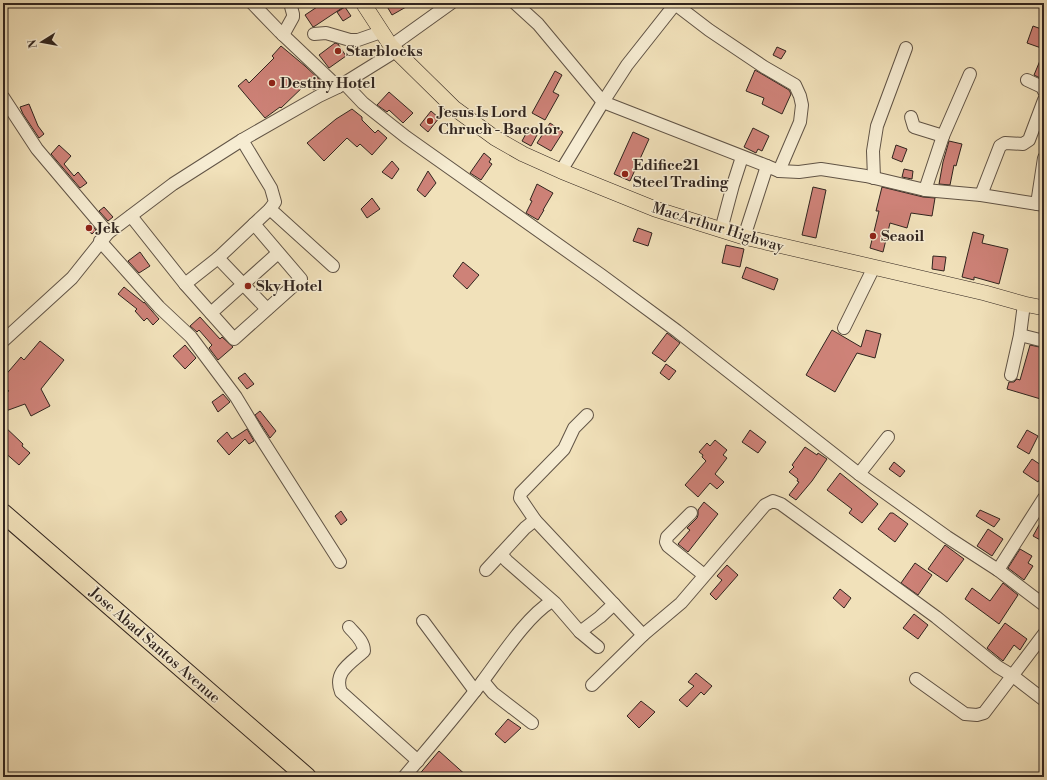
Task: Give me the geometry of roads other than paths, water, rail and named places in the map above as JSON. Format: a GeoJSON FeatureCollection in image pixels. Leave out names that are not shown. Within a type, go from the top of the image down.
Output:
{"type":"FeatureCollection","features":[{"type":"Feature","properties":{"kind":"highway","name":"Jose Abad Santos Avenue"},"geometry":{"type":"LineString","coordinates":[[3,513],[307,777]]}},
{"type":"Feature","properties":{"kind":"main road","name":"MacArthur Highway"},"geometry":{"type":"LineString","coordinates":[[363,3],[393,49],[454,108],[483,130],[523,154],[560,171],[655,209],[744,237],[1044,308]]}},
{"type":"Feature","properties":{"kind":"street"},"geometry":{"type":"LineString","coordinates":[[252,3],[283,35],[341,85],[406,137],[664,321],[859,474],[947,537],[998,570],[1044,605]]}},
{"type":"Feature","properties":{"kind":"street"},"geometry":{"type":"LineString","coordinates":[[283,35],[293,17],[290,3]]}},
{"type":"Feature","properties":{"kind":"street"},"geometry":{"type":"LineString","coordinates":[[3,341],[72,278],[104,237],[173,184],[242,140],[341,85],[393,49],[451,3]]}},
{"type":"Feature","properties":{"kind":"street"},"geometry":{"type":"LineString","coordinates":[[515,3],[538,24],[603,102],[780,171],[799,172],[821,169],[874,178],[925,190],[981,195],[1040,204],[1044,158]]}},
{"type":"Feature","properties":{"kind":"street"},"geometry":{"type":"LineString","coordinates":[[560,171],[627,65],[675,4],[709,30],[764,67],[795,85],[802,105],[800,122],[780,171]]}},
{"type":"Feature","properties":{"kind":"street"},"geometry":{"type":"LineString","coordinates":[[314,34],[326,33],[350,40],[358,40],[381,32]]}},
{"type":"Feature","properties":{"kind":"street"},"geometry":{"type":"LineString","coordinates":[[874,178],[873,151],[876,126],[906,48]]}},
{"type":"Feature","properties":{"kind":"street"},"geometry":{"type":"LineString","coordinates":[[925,190],[943,136],[970,74]]}},
{"type":"Feature","properties":{"kind":"street"},"geometry":{"type":"LineString","coordinates":[[1027,80],[1042,87],[1044,91]]}},
{"type":"Feature","properties":{"kind":"street"},"geometry":{"type":"LineString","coordinates":[[3,97],[38,149],[104,237],[159,307],[191,337],[236,397],[340,562]]}},
{"type":"Feature","properties":{"kind":"street"},"geometry":{"type":"LineString","coordinates":[[981,195],[1000,146],[1005,144],[1023,144],[1029,140],[1044,100]]}},
{"type":"Feature","properties":{"kind":"street"},"geometry":{"type":"LineString","coordinates":[[911,117],[914,127],[943,136]]}},
{"type":"Feature","properties":{"kind":"street"},"geometry":{"type":"LineString","coordinates":[[185,284],[218,258],[276,202],[271,188],[242,140]]}},
{"type":"Feature","properties":{"kind":"street"},"geometry":{"type":"LineString","coordinates":[[721,230],[732,186],[742,157]]}},
{"type":"Feature","properties":{"kind":"street"},"geometry":{"type":"LineString","coordinates":[[744,237],[767,166]]}},
{"type":"Feature","properties":{"kind":"street"},"geometry":{"type":"LineString","coordinates":[[270,209],[333,266]]}},
{"type":"Feature","properties":{"kind":"street"},"geometry":{"type":"LineString","coordinates":[[131,216],[185,284],[234,339],[301,279],[254,224]]}},
{"type":"Feature","properties":{"kind":"street"},"geometry":{"type":"LineString","coordinates":[[211,313],[278,253]]}},
{"type":"Feature","properties":{"kind":"street"},"geometry":{"type":"LineString","coordinates":[[218,258],[267,309]]}},
{"type":"Feature","properties":{"kind":"street"},"geometry":{"type":"LineString","coordinates":[[844,328],[874,267]]}},
{"type":"Feature","properties":{"kind":"street"},"geometry":{"type":"LineString","coordinates":[[1011,375],[1020,335],[1024,304]]}},
{"type":"Feature","properties":{"kind":"street"},"geometry":{"type":"LineString","coordinates":[[1020,335],[1044,341]]}},
{"type":"Feature","properties":{"kind":"street"},"geometry":{"type":"LineString","coordinates":[[587,415],[574,428],[564,449],[521,493],[520,498],[535,520],[643,635]]}},
{"type":"Feature","properties":{"kind":"street"},"geometry":{"type":"LineString","coordinates":[[859,474],[888,438]]}},
{"type":"Feature","properties":{"kind":"street"},"geometry":{"type":"LineString","coordinates":[[998,570],[1044,498]]}},
{"type":"Feature","properties":{"kind":"street"},"geometry":{"type":"LineString","coordinates":[[592,685],[643,635],[681,603],[765,506],[773,501],[781,504],[936,617],[998,667],[1013,676],[1044,700]]}},
{"type":"Feature","properties":{"kind":"street"},"geometry":{"type":"LineString","coordinates":[[691,513],[667,537],[666,542],[668,546],[704,575]]}},
{"type":"Feature","properties":{"kind":"street"},"geometry":{"type":"LineString","coordinates":[[486,570],[535,520]]}},
{"type":"Feature","properties":{"kind":"street"},"geometry":{"type":"LineString","coordinates":[[501,554],[552,601],[580,632],[598,647]]}},
{"type":"Feature","properties":{"kind":"street"},"geometry":{"type":"LineString","coordinates":[[404,777],[483,681],[516,636],[538,612],[552,601]]}},
{"type":"Feature","properties":{"kind":"street"},"geometry":{"type":"LineString","coordinates":[[580,632],[614,604]]}},
{"type":"Feature","properties":{"kind":"street"},"geometry":{"type":"LineString","coordinates":[[423,621],[475,691]]}},
{"type":"Feature","properties":{"kind":"street"},"geometry":{"type":"LineString","coordinates":[[348,628],[359,638],[364,647],[364,651],[341,672],[338,680],[341,692],[418,761]]}},
{"type":"Feature","properties":{"kind":"street"},"geometry":{"type":"LineString","coordinates":[[916,679],[965,714],[977,716],[984,713],[1044,634]]}},
{"type":"Feature","properties":{"kind":"street"},"geometry":{"type":"LineString","coordinates":[[483,681],[493,693],[532,724]]}},
{"type":"Feature","properties":{"kind":"place","name":"Starblocks"},"geometry":{"type":"Point","coordinates":[338,51]}},
{"type":"Feature","properties":{"kind":"place","name":"Destiny Hotel"},"geometry":{"type":"Point","coordinates":[272,83]}},
{"type":"Feature","properties":{"kind":"place","name":"Jesus Is Lord Chruch - Bacolor"},"geometry":{"type":"Point","coordinates":[430,121]}},
{"type":"Feature","properties":{"kind":"place","name":"Edifice21 Steel Trading"},"geometry":{"type":"Point","coordinates":[625,174]}},
{"type":"Feature","properties":{"kind":"place","name":"Jek"},"geometry":{"type":"Point","coordinates":[89,228]}},
{"type":"Feature","properties":{"kind":"place","name":"Seaoil"},"geometry":{"type":"Point","coordinates":[873,236]}},
{"type":"Feature","properties":{"kind":"place","name":"Sky Hotel"},"geometry":{"type":"Point","coordinates":[248,286]}}]}
